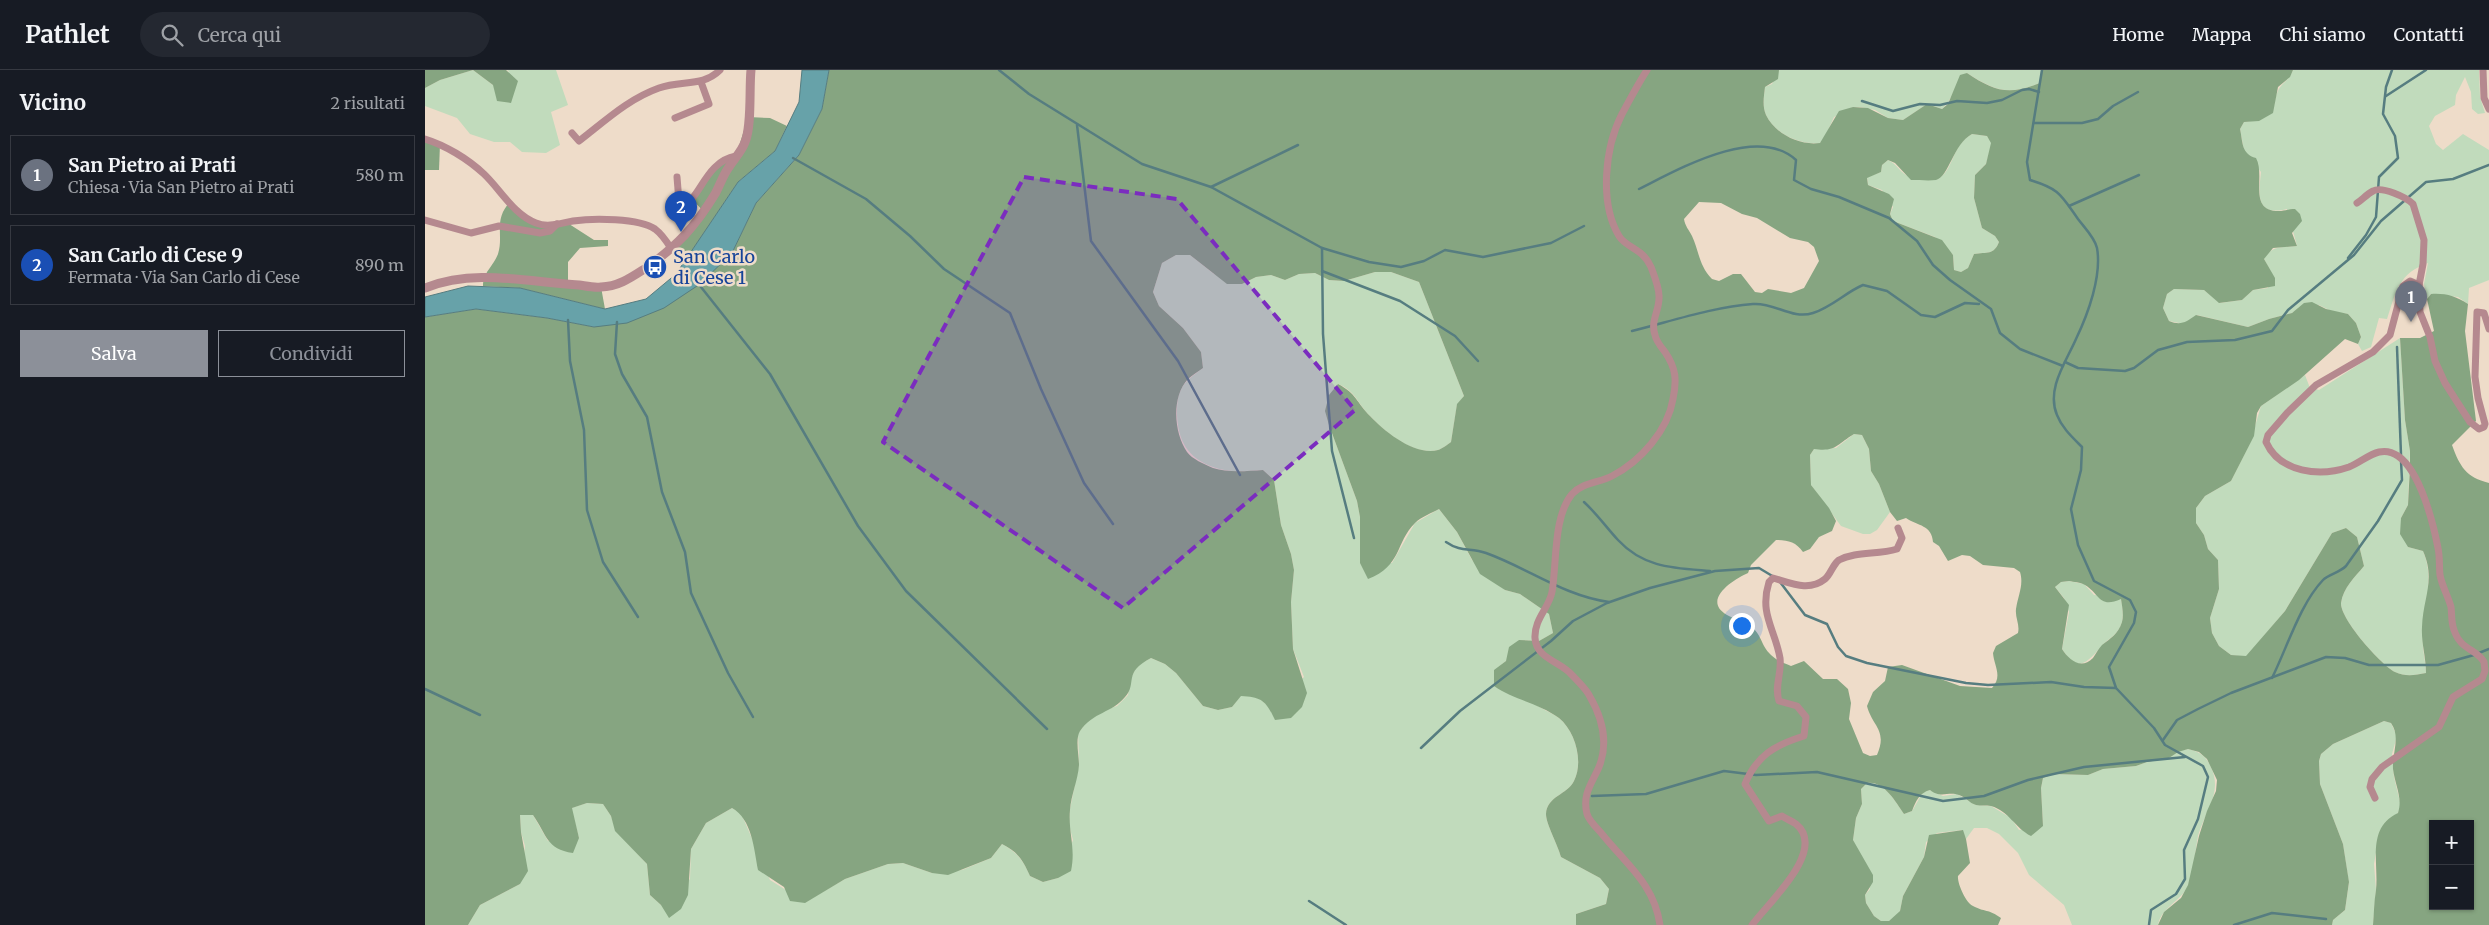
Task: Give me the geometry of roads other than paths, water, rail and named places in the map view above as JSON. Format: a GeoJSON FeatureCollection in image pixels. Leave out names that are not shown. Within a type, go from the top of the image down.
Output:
{"type":"FeatureCollection","features":[{"type":"Feature","properties":{"kind":"street"},"geometry":{"type":"LineString","coordinates":[[572,133],[579,141],[625,105],[644,95],[678,82],[701,82],[712,79],[721,70]]}},
{"type":"Feature","properties":{"kind":"street"},"geometry":{"type":"LineString","coordinates":[[425,288],[455,279],[483,277],[511,278],[551,284],[601,288],[619,284],[672,250],[685,236],[715,193],[745,142],[749,130],[751,70]]}},
{"type":"Feature","properties":{"kind":"street"},"geometry":{"type":"LineString","coordinates":[[1647,70],[1622,114],[1614,137],[1610,154],[1607,190],[1609,208],[1620,238],[1636,248],[1651,266],[1659,296],[1653,322],[1655,336],[1672,362],[1677,376],[1674,396],[1670,414],[1663,429],[1641,452],[1612,476],[1588,483],[1571,496],[1559,525],[1551,596],[1537,622],[1535,638],[1539,650],[1569,672],[1587,691],[1598,712],[1605,740],[1604,751],[1599,768],[1587,790],[1587,815],[1621,858],[1635,871],[1653,896],[1660,925]]}},
{"type":"Feature","properties":{"kind":"street"},"geometry":{"type":"LineString","coordinates":[[2483,70],[2484,98],[2489,109]]}},
{"type":"Feature","properties":{"kind":"street"},"geometry":{"type":"LineString","coordinates":[[675,118],[709,104],[701,82]]}},
{"type":"Feature","properties":{"kind":"street"},"geometry":{"type":"LineString","coordinates":[[425,139],[440,144],[483,173],[522,214],[535,223],[557,224],[588,219],[635,223],[654,228],[665,237],[672,250]]}},
{"type":"Feature","properties":{"kind":"street"},"geometry":{"type":"LineString","coordinates":[[677,177],[679,202],[685,204],[692,199],[716,164],[725,158],[736,156]]}},
{"type":"Feature","properties":{"kind":"street"},"geometry":{"type":"LineString","coordinates":[[2357,203],[2373,191],[2380,190],[2409,200],[2413,204],[2425,240],[2419,285],[2420,312],[2430,337],[2437,366],[2470,422],[2479,429],[2484,427],[2485,424],[2477,398],[2475,377],[2477,312],[2484,313],[2489,330]]}},
{"type":"Feature","properties":{"kind":"street"},"geometry":{"type":"LineString","coordinates":[[425,220],[471,233],[499,226],[540,233],[551,231],[557,224]]}},
{"type":"Feature","properties":{"kind":"street"},"geometry":{"type":"LineString","coordinates":[[2375,798],[2370,787],[2374,776],[2386,764],[2439,727],[2453,697],[2483,679],[2485,671],[2484,662],[2463,646],[2455,633],[2451,608],[2440,575],[2438,548],[2425,498],[2414,474],[2401,459],[2393,454],[2379,453],[2369,455],[2343,468],[2301,471],[2289,466],[2269,449],[2266,442],[2268,435],[2287,413],[2316,385],[2343,371],[2382,344],[2393,329],[2403,286],[2410,281],[2419,285]]}},
{"type":"Feature","properties":{"kind":"street"},"geometry":{"type":"LineString","coordinates":[[1752,925],[1785,885],[1804,857],[1804,836],[1797,825],[1782,816],[1769,820],[1745,784],[1752,767],[1778,744],[1804,736],[1805,717],[1797,706],[1779,701],[1776,691],[1780,658],[1767,622],[1765,608],[1769,582],[1773,578],[1806,587],[1825,579],[1838,560],[1858,554],[1883,554],[1897,549],[1902,538],[1898,528]]}},
{"type":"Feature","properties":{"kind":"water"},"geometry":{"type":"Polygon","coordinates":[[[802,70],[829,70],[822,109],[799,155],[756,203],[732,253],[700,284],[664,308],[627,323],[594,327],[547,318],[476,309],[425,317],[425,297],[468,286],[520,288],[605,309],[646,299],[676,274],[738,182],[775,151],[799,102],[802,70]]]}},
{"type":"Feature","properties":{"kind":"waterway"},"geometry":{"type":"LineString","coordinates":[[999,70],[1029,94],[1142,164],[1211,187],[1322,248],[1369,262],[1401,267],[1424,261],[1445,250],[1483,257],[1551,243],[1584,226]]}},
{"type":"Feature","properties":{"kind":"waterway"},"geometry":{"type":"LineString","coordinates":[[2042,70],[2027,162],[2030,180],[2054,190],[2063,198],[2094,240],[2098,259],[2098,271],[2093,295],[2081,329],[2059,376],[2054,395],[2054,405],[2059,420],[2082,447],[2081,470],[2071,509],[2078,545],[2094,581],[2130,600],[2136,612],[2134,623],[2109,667],[2116,688],[2154,728],[2165,745],[2203,766],[2208,777],[2198,819],[2184,850],[2185,879],[2176,894],[2151,910],[2149,925]]}},
{"type":"Feature","properties":{"kind":"waterway"},"geometry":{"type":"LineString","coordinates":[[2348,258],[2366,235],[2376,217],[2379,177],[2398,158],[2395,136],[2383,114],[2386,87],[2392,70]]}},
{"type":"Feature","properties":{"kind":"waterway"},"geometry":{"type":"LineString","coordinates":[[2386,96],[2426,70]]}},
{"type":"Feature","properties":{"kind":"waterway"},"geometry":{"type":"LineString","coordinates":[[1862,101],[1893,111],[1920,104],[1940,105],[1957,101],[1987,103],[2002,100],[2022,90],[2029,89],[2039,92]]}},
{"type":"Feature","properties":{"kind":"waterway"},"geometry":{"type":"LineString","coordinates":[[2034,123],[2082,123],[2098,119],[2113,106],[2138,92]]}},
{"type":"Feature","properties":{"kind":"waterway"},"geometry":{"type":"LineString","coordinates":[[1077,125],[1091,241],[1178,361],[1240,475]]}},
{"type":"Feature","properties":{"kind":"waterway"},"geometry":{"type":"LineString","coordinates":[[1211,187],[1298,145]]}},
{"type":"Feature","properties":{"kind":"waterway"},"geometry":{"type":"LineString","coordinates":[[1639,189],[1675,171],[1718,154],[1740,148],[1761,147],[1780,150],[1796,160],[1794,180],[1811,189],[1839,197],[1889,218],[1917,241],[1933,265],[1950,280],[1991,309],[2000,333],[2020,349],[2063,366]]}},
{"type":"Feature","properties":{"kind":"waterway"},"geometry":{"type":"LineString","coordinates":[[793,158],[866,199],[910,236],[944,269],[1010,313],[1041,389],[1084,483],[1113,524]]}},
{"type":"Feature","properties":{"kind":"waterway"},"geometry":{"type":"LineString","coordinates":[[2065,362],[2078,368],[2125,371],[2134,368],[2158,350],[2187,342],[2235,340],[2272,331],[2288,310],[2354,255],[2381,221],[2426,182],[2453,179],[2489,165]]}},
{"type":"Feature","properties":{"kind":"waterway"},"geometry":{"type":"LineString","coordinates":[[2069,206],[2139,175]]}},
{"type":"Feature","properties":{"kind":"waterway"},"geometry":{"type":"LineString","coordinates":[[1322,248],[1323,334],[1332,451],[1354,538]]}},
{"type":"Feature","properties":{"kind":"waterway"},"geometry":{"type":"LineString","coordinates":[[1322,271],[1400,301],[1455,336],[1478,361]]}},
{"type":"Feature","properties":{"kind":"waterway"},"geometry":{"type":"LineString","coordinates":[[697,282],[770,374],[858,526],[906,591],[1047,729]]}},
{"type":"Feature","properties":{"kind":"waterway"},"geometry":{"type":"LineString","coordinates":[[1632,331],[1708,311],[1753,304],[1761,304],[1790,313],[1805,315],[1826,307],[1863,285],[1887,291],[1921,315],[1935,317],[1965,303],[1979,304]]}},
{"type":"Feature","properties":{"kind":"waterway"},"geometry":{"type":"LineString","coordinates":[[568,320],[570,361],[584,430],[587,510],[603,562],[638,617]]}},
{"type":"Feature","properties":{"kind":"waterway"},"geometry":{"type":"LineString","coordinates":[[617,322],[615,354],[622,374],[647,417],[662,492],[685,552],[691,593],[728,673],[753,717]]}},
{"type":"Feature","properties":{"kind":"waterway"},"geometry":{"type":"LineString","coordinates":[[2397,347],[2401,455]]}},
{"type":"Feature","properties":{"kind":"waterway"},"geometry":{"type":"LineString","coordinates":[[2272,678],[2307,601],[2325,578],[2346,566],[2378,521],[2402,480],[2401,461]]}},
{"type":"Feature","properties":{"kind":"waterway"},"geometry":{"type":"LineString","coordinates":[[1584,502],[1618,540],[1638,556],[1660,565],[1710,571]]}},
{"type":"Feature","properties":{"kind":"waterway"},"geometry":{"type":"LineString","coordinates":[[1446,542],[1457,548],[1486,553],[1577,594],[1609,602]]}},
{"type":"Feature","properties":{"kind":"waterway"},"geometry":{"type":"LineString","coordinates":[[1421,748],[1460,711],[1551,641],[1573,621],[1607,603],[1650,588],[1715,571],[1759,568],[1774,577]]}},
{"type":"Feature","properties":{"kind":"waterway"},"geometry":{"type":"LineString","coordinates":[[1780,582],[1805,615],[1827,624],[1838,647],[1846,656],[1867,663],[1966,683],[1988,685],[2051,682],[2084,687],[2116,688]]}},
{"type":"Feature","properties":{"kind":"waterway"},"geometry":{"type":"LineString","coordinates":[[2479,653],[2489,649]]}},
{"type":"Feature","properties":{"kind":"waterway"},"geometry":{"type":"LineString","coordinates":[[2163,740],[2177,720],[2198,709],[2231,693],[2326,657],[2345,658],[2369,665],[2438,665],[2474,655]]}},
{"type":"Feature","properties":{"kind":"waterway"},"geometry":{"type":"LineString","coordinates":[[425,689],[480,715]]}},
{"type":"Feature","properties":{"kind":"waterway"},"geometry":{"type":"LineString","coordinates":[[1592,796],[1646,794],[1724,771],[1756,775],[1817,772],[1943,801],[1984,796],[2028,780],[2084,767],[2185,757]]}},
{"type":"Feature","properties":{"kind":"waterway"},"geometry":{"type":"LineString","coordinates":[[1309,901],[1346,925]]}},
{"type":"Feature","properties":{"kind":"waterway"},"geometry":{"type":"LineString","coordinates":[[2234,925],[2272,913],[2326,919]]}},
{"type":"Feature","properties":{"kind":"place","name":"San Carlo di Cese 9"},"geometry":{"type":"Point","coordinates":[681,232]}},
{"type":"Feature","properties":{"kind":"place","name":"San Carlo di Cese 1"},"geometry":{"type":"Point","coordinates":[655,267]}},
{"type":"Feature","properties":{"kind":"place","name":"San Pietro ai Prati"},"geometry":{"type":"Point","coordinates":[2411,322]}}]}
